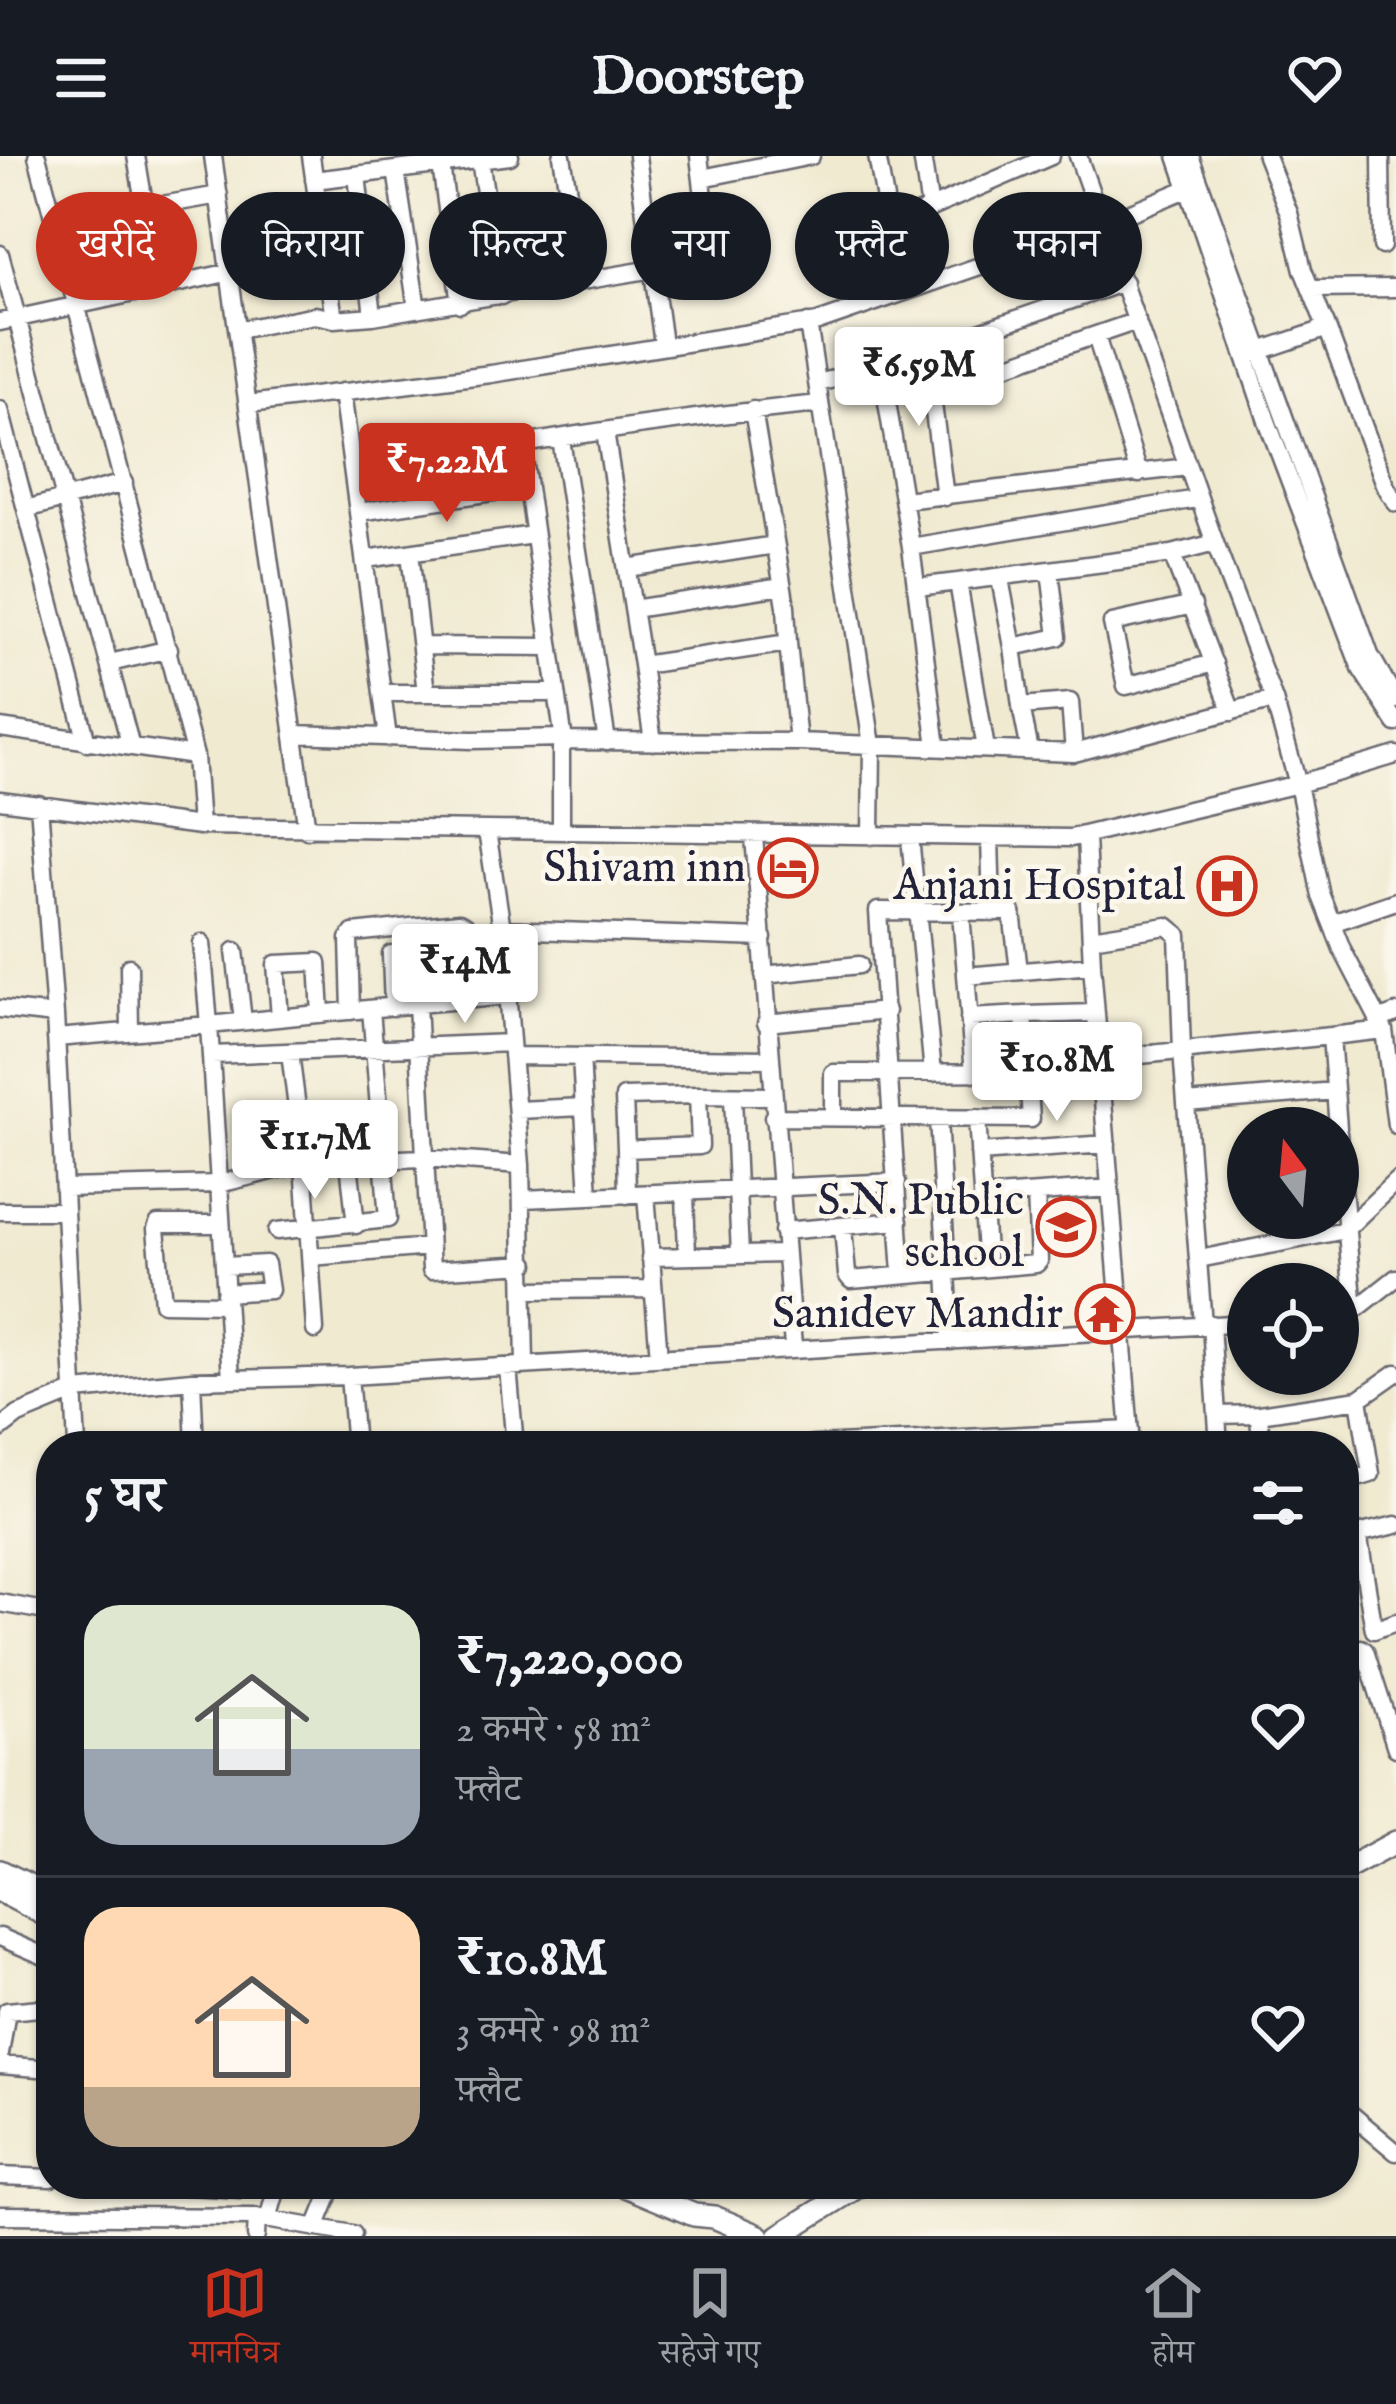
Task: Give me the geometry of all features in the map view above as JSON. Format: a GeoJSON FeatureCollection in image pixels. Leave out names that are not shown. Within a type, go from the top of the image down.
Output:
{"type":"FeatureCollection","features":[{"type":"Feature","properties":{"kind":"main road"},"geometry":{"type":"LineString","coordinates":[[1359,1862],[1396,1842]]}},
{"type":"Feature","properties":{"kind":"main road"},"geometry":{"type":"LineString","coordinates":[[0,1871],[36,1888]]}},
{"type":"Feature","properties":{"kind":"main road"},"geometry":{"type":"LineString","coordinates":[[0,1891],[36,1910]]}},
{"type":"Feature","properties":{"kind":"main road"},"geometry":{"type":"LineString","coordinates":[[655,2199],[754,2235]]}},
{"type":"Feature","properties":{"kind":"main road"},"geometry":{"type":"LineString","coordinates":[[684,2199],[714,2218]]}},
{"type":"Feature","properties":{"kind":"main road"},"geometry":{"type":"LineString","coordinates":[[779,2236],[838,2199]]}},
{"type":"Feature","properties":{"kind":"street"},"geometry":{"type":"LineString","coordinates":[[38,156],[46,192]]}},
{"type":"Feature","properties":{"kind":"street"},"geometry":{"type":"LineString","coordinates":[[136,156],[142,192]]}},
{"type":"Feature","properties":{"kind":"street"},"geometry":{"type":"LineString","coordinates":[[212,156],[221,214]]}},
{"type":"Feature","properties":{"kind":"street"},"geometry":{"type":"LineString","coordinates":[[311,156],[334,319]]}},
{"type":"Feature","properties":{"kind":"street"},"geometry":{"type":"LineString","coordinates":[[314,180],[510,156]]}},
{"type":"Feature","properties":{"kind":"street"},"geometry":{"type":"LineString","coordinates":[[562,156],[568,192]]}},
{"type":"Feature","properties":{"kind":"street"},"geometry":{"type":"LineString","coordinates":[[637,156],[642,192]]}},
{"type":"Feature","properties":{"kind":"street"},"geometry":{"type":"LineString","coordinates":[[699,156],[704,192]]}},
{"type":"Feature","properties":{"kind":"street"},"geometry":{"type":"LineString","coordinates":[[702,178],[811,156]]}},
{"type":"Feature","properties":{"kind":"street"},"geometry":{"type":"LineString","coordinates":[[877,156],[884,192]]}},
{"type":"Feature","properties":{"kind":"street"},"geometry":{"type":"LineString","coordinates":[[922,156],[927,192]]}},
{"type":"Feature","properties":{"kind":"street"},"geometry":{"type":"LineString","coordinates":[[949,201],[1051,156]]}},
{"type":"Feature","properties":{"kind":"street"},"geometry":{"type":"LineString","coordinates":[[1078,156],[1092,192]]}},
{"type":"Feature","properties":{"kind":"street"},"geometry":{"type":"LineString","coordinates":[[1177,156],[1194,186],[1361,668],[1396,723]]}},
{"type":"Feature","properties":{"kind":"street"},"geometry":{"type":"LineString","coordinates":[[1190,156],[1194,186]]}},
{"type":"Feature","properties":{"kind":"street"},"geometry":{"type":"LineString","coordinates":[[1266,156],[1311,289],[1386,488],[1396,503]]}},
{"type":"Feature","properties":{"kind":"street"},"geometry":{"type":"LineString","coordinates":[[1381,156],[1382,246]]}},
{"type":"Feature","properties":{"kind":"street"},"geometry":{"type":"LineString","coordinates":[[480,160],[485,192]]}},
{"type":"Feature","properties":{"kind":"street"},"geometry":{"type":"LineString","coordinates":[[441,164],[460,304]]}},
{"type":"Feature","properties":{"kind":"street"},"geometry":{"type":"LineString","coordinates":[[396,170],[417,309]]}},
{"type":"Feature","properties":{"kind":"street"},"geometry":{"type":"LineString","coordinates":[[357,175],[373,316]]}},
{"type":"Feature","properties":{"kind":"street"},"geometry":{"type":"LineString","coordinates":[[1142,207],[1194,186]]}},
{"type":"Feature","properties":{"kind":"street"},"geometry":{"type":"LineString","coordinates":[[197,199],[218,195]]}},
{"type":"Feature","properties":{"kind":"street"},"geometry":{"type":"LineString","coordinates":[[0,254],[9,320],[67,499],[131,746]]}},
{"type":"Feature","properties":{"kind":"street"},"geometry":{"type":"LineString","coordinates":[[9,320],[221,274]]}},
{"type":"Feature","properties":{"kind":"street"},"geometry":{"type":"LineString","coordinates":[[1311,289],[1396,288]]}},
{"type":"Feature","properties":{"kind":"street"},"geometry":{"type":"LineString","coordinates":[[73,300],[195,756],[200,826]]}},
{"type":"Feature","properties":{"kind":"street"},"geometry":{"type":"LineString","coordinates":[[234,300],[307,830]]}},
{"type":"Feature","properties":{"kind":"street"},"geometry":{"type":"LineString","coordinates":[[238,330],[315,315],[334,319],[373,316],[480,300]]}},
{"type":"Feature","properties":{"kind":"street"},"geometry":{"type":"LineString","coordinates":[[657,300],[663,344]]}},
{"type":"Feature","properties":{"kind":"street"},"geometry":{"type":"LineString","coordinates":[[249,404],[491,374],[808,323],[880,300]]}},
{"type":"Feature","properties":{"kind":"street"},"geometry":{"type":"LineString","coordinates":[[819,382],[881,366],[1073,300]]}},
{"type":"Feature","properties":{"kind":"street"},"geometry":{"type":"LineString","coordinates":[[1130,300],[1197,499],[1274,700],[1298,784],[1321,896],[1386,1021],[1396,1124]]}},
{"type":"Feature","properties":{"kind":"street"},"geometry":{"type":"LineString","coordinates":[[964,338],[976,371],[982,374],[1137,321]]}},
{"type":"Feature","properties":{"kind":"street"},"geometry":{"type":"LineString","coordinates":[[1252,354],[1319,331],[1325,322]]}},
{"type":"Feature","properties":{"kind":"street"},"geometry":{"type":"LineString","coordinates":[[808,323],[872,745],[871,836]]}},
{"type":"Feature","properties":{"kind":"street"},"geometry":{"type":"LineString","coordinates":[[1096,336],[1139,474]]}},
{"type":"Feature","properties":{"kind":"street"},"geometry":{"type":"LineString","coordinates":[[926,350],[945,497]]}},
{"type":"Feature","properties":{"kind":"street"},"geometry":{"type":"LineString","coordinates":[[1252,354],[1370,655],[1396,700]]}},
{"type":"Feature","properties":{"kind":"street"},"geometry":{"type":"LineString","coordinates":[[881,366],[937,747]]}},
{"type":"Feature","properties":{"kind":"street"},"geometry":{"type":"LineString","coordinates":[[342,392],[388,738]]}},
{"type":"Feature","properties":{"kind":"street"},"geometry":{"type":"LineString","coordinates":[[354,476],[605,432],[820,404]]}},
{"type":"Feature","properties":{"kind":"street"},"geometry":{"type":"LineString","coordinates":[[0,410],[87,742]]}},
{"type":"Feature","properties":{"kind":"street"},"geometry":{"type":"LineString","coordinates":[[754,410],[782,586],[799,742]]}},
{"type":"Feature","properties":{"kind":"street"},"geometry":{"type":"LineString","coordinates":[[605,432],[653,742]]}},
{"type":"Feature","properties":{"kind":"street"},"geometry":{"type":"LineString","coordinates":[[561,439],[607,742]]}},
{"type":"Feature","properties":{"kind":"street"},"geometry":{"type":"LineString","coordinates":[[521,445],[564,740],[561,831]]}},
{"type":"Feature","properties":{"kind":"street"},"geometry":{"type":"LineString","coordinates":[[904,500],[1188,467]]}},
{"type":"Feature","properties":{"kind":"street"},"geometry":{"type":"LineString","coordinates":[[26,509],[124,483]]}},
{"type":"Feature","properties":{"kind":"street"},"geometry":{"type":"LineString","coordinates":[[359,512],[526,487]]}},
{"type":"Feature","properties":{"kind":"street"},"geometry":{"type":"LineString","coordinates":[[911,547],[1197,499]]}},
{"type":"Feature","properties":{"kind":"street"},"geometry":{"type":"LineString","coordinates":[[366,559],[532,535]]}},
{"type":"Feature","properties":{"kind":"street"},"geometry":{"type":"LineString","coordinates":[[917,587],[1172,554],[1215,543]]}},
{"type":"Feature","properties":{"kind":"street"},"geometry":{"type":"LineString","coordinates":[[627,568],[776,545]]}},
{"type":"Feature","properties":{"kind":"street"},"geometry":{"type":"LineString","coordinates":[[410,553],[426,693]]}},
{"type":"Feature","properties":{"kind":"street"},"geometry":{"type":"LineString","coordinates":[[1172,554],[1232,712]]}},
{"type":"Feature","properties":{"kind":"street"},"geometry":{"type":"LineString","coordinates":[[1013,646],[1058,637],[1050,571]]}},
{"type":"Feature","properties":{"kind":"street"},"geometry":{"type":"LineString","coordinates":[[1000,579],[1030,751]]}},
{"type":"Feature","properties":{"kind":"street"},"geometry":{"type":"LineString","coordinates":[[958,582],[986,749]]}},
{"type":"Feature","properties":{"kind":"street"},"geometry":{"type":"LineString","coordinates":[[633,609],[782,586]]}},
{"type":"Feature","properties":{"kind":"street"},"geometry":{"type":"LineString","coordinates":[[1193,605],[1112,623],[1126,686],[1214,663]]}},
{"type":"Feature","properties":{"kind":"street"},"geometry":{"type":"LineString","coordinates":[[642,665],[788,643]]}},
{"type":"Feature","properties":{"kind":"street"},"geometry":{"type":"LineString","coordinates":[[421,646],[550,647]]}},
{"type":"Feature","properties":{"kind":"street"},"geometry":{"type":"LineString","coordinates":[[110,663],[169,649]]}},
{"type":"Feature","properties":{"kind":"street"},"geometry":{"type":"LineString","coordinates":[[383,693],[557,693]]}},
{"type":"Feature","properties":{"kind":"street"},"geometry":{"type":"LineString","coordinates":[[294,734],[799,742],[1074,753],[1274,700]]}},
{"type":"Feature","properties":{"kind":"street"},"geometry":{"type":"LineString","coordinates":[[1021,706],[1070,701],[1074,753]]}},
{"type":"Feature","properties":{"kind":"street"},"geometry":{"type":"LineString","coordinates":[[0,728],[195,756]]}},
{"type":"Feature","properties":{"kind":"street"},"geometry":{"type":"LineString","coordinates":[[0,800],[200,826],[307,830],[1086,837],[1396,755]]}},
{"type":"Feature","properties":{"kind":"street"},"geometry":{"type":"LineString","coordinates":[[39,804],[77,1431]]}},
{"type":"Feature","properties":{"kind":"street"},"geometry":{"type":"LineString","coordinates":[[487,831],[502,929],[523,1198],[526,1264],[515,1431]]}},
{"type":"Feature","properties":{"kind":"street"},"geometry":{"type":"LineString","coordinates":[[754,836],[793,1347]]}},
{"type":"Feature","properties":{"kind":"street"},"geometry":{"type":"LineString","coordinates":[[910,837],[932,1073]]}},
{"type":"Feature","properties":{"kind":"street"},"geometry":{"type":"LineString","coordinates":[[990,837],[992,913]]}},
{"type":"Feature","properties":{"kind":"street"},"geometry":{"type":"LineString","coordinates":[[1086,837],[1130,1431]]}},
{"type":"Feature","properties":{"kind":"street"},"geometry":{"type":"LineString","coordinates":[[1331,923],[1396,901]]}},
{"type":"Feature","properties":{"kind":"street"},"geometry":{"type":"LineString","coordinates":[[902,1274],[878,911],[1012,912],[1019,971]]}},
{"type":"Feature","properties":{"kind":"street"},"geometry":{"type":"LineString","coordinates":[[961,913],[974,1073]]}},
{"type":"Feature","properties":{"kind":"street"},"geometry":{"type":"LineString","coordinates":[[351,1011],[352,933],[459,922],[465,925],[468,999]]}},
{"type":"Feature","properties":{"kind":"street"},"geometry":{"type":"LineString","coordinates":[[1090,938],[1166,926],[1176,930],[1199,1259],[1219,1431]]}},
{"type":"Feature","properties":{"kind":"street"},"geometry":{"type":"LineString","coordinates":[[502,929],[763,938]]}},
{"type":"Feature","properties":{"kind":"street"},"geometry":{"type":"LineString","coordinates":[[202,943],[231,1379]]}},
{"type":"Feature","properties":{"kind":"street"},"geometry":{"type":"LineString","coordinates":[[236,951],[243,1022]]}},
{"type":"Feature","properties":{"kind":"street"},"geometry":{"type":"LineString","coordinates":[[391,954],[393,1006]]}},
{"type":"Feature","properties":{"kind":"street"},"geometry":{"type":"LineString","coordinates":[[280,1018],[276,964],[318,962],[321,1014]]}},
{"type":"Feature","properties":{"kind":"street"},"geometry":{"type":"LineString","coordinates":[[966,976],[1092,964]]}},
{"type":"Feature","properties":{"kind":"street"},"geometry":{"type":"LineString","coordinates":[[764,976],[859,965]]}},
{"type":"Feature","properties":{"kind":"street"},"geometry":{"type":"LineString","coordinates":[[128,967],[130,1031]]}},
{"type":"Feature","properties":{"kind":"street"},"geometry":{"type":"LineString","coordinates":[[56,1038],[507,996]]}},
{"type":"Feature","properties":{"kind":"street"},"geometry":{"type":"LineString","coordinates":[[417,1004],[431,1270],[526,1264]]}},
{"type":"Feature","properties":{"kind":"street"},"geometry":{"type":"LineString","coordinates":[[0,1009],[55,1015]]}},
{"type":"Feature","properties":{"kind":"street"},"geometry":{"type":"LineString","coordinates":[[277,1231],[388,1220],[371,1009]]}},
{"type":"Feature","properties":{"kind":"street"},"geometry":{"type":"LineString","coordinates":[[766,1023],[886,1011]]}},
{"type":"Feature","properties":{"kind":"street"},"geometry":{"type":"LineString","coordinates":[[969,1018],[1096,1013]]}},
{"type":"Feature","properties":{"kind":"street"},"geometry":{"type":"LineString","coordinates":[[773,1117],[1031,1118],[1024,1015]]}},
{"type":"Feature","properties":{"kind":"street"},"geometry":{"type":"LineString","coordinates":[[1100,1059],[1331,1036],[1386,1021]]}},
{"type":"Feature","properties":{"kind":"street"},"geometry":{"type":"LineString","coordinates":[[1331,1036],[1336,1107]]}},
{"type":"Feature","properties":{"kind":"street"},"geometry":{"type":"LineString","coordinates":[[211,1055],[419,1048],[581,1057],[769,1059]]}},
{"type":"Feature","properties":{"kind":"street"},"geometry":{"type":"LineString","coordinates":[[290,1053],[310,1229],[315,1330]]}},
{"type":"Feature","properties":{"kind":"street"},"geometry":{"type":"LineString","coordinates":[[581,1057],[589,1196]]}},
{"type":"Feature","properties":{"kind":"street"},"geometry":{"type":"LineString","coordinates":[[833,1117],[832,1072],[1028,1072]]}},
{"type":"Feature","properties":{"kind":"street"},"geometry":{"type":"LineString","coordinates":[[1186,1103],[1335,1091]]}},
{"type":"Feature","properties":{"kind":"street"},"geometry":{"type":"LineString","coordinates":[[626,1149],[700,1147],[698,1094]]}},
{"type":"Feature","properties":{"kind":"street"},"geometry":{"type":"LineString","coordinates":[[659,1358],[650,1257],[626,1149],[624,1096],[772,1096]]}},
{"type":"Feature","properties":{"kind":"street"},"geometry":{"type":"LineString","coordinates":[[733,1097],[740,1256]]}},
{"type":"Feature","properties":{"kind":"street"},"geometry":{"type":"LineString","coordinates":[[517,1110],[584,1107]]}},
{"type":"Feature","properties":{"kind":"street"},"geometry":{"type":"LineString","coordinates":[[938,1118],[951,1341]]}},
{"type":"Feature","properties":{"kind":"street"},"geometry":{"type":"LineString","coordinates":[[977,1118],[987,1268]]}},
{"type":"Feature","properties":{"kind":"street"},"geometry":{"type":"LineString","coordinates":[[979,1153],[1107,1144]]}},
{"type":"Feature","properties":{"kind":"street"},"geometry":{"type":"LineString","coordinates":[[65,1188],[219,1184],[304,1163],[423,1158],[521,1165]]}},
{"type":"Feature","properties":{"kind":"street"},"geometry":{"type":"LineString","coordinates":[[349,1163],[356,1225]]}},
{"type":"Feature","properties":{"kind":"street"},"geometry":{"type":"LineString","coordinates":[[1359,1217],[1396,1181]]}},
{"type":"Feature","properties":{"kind":"street"},"geometry":{"type":"LineString","coordinates":[[523,1198],[897,1182]]}},
{"type":"Feature","properties":{"kind":"street"},"geometry":{"type":"LineString","coordinates":[[982,1197],[1110,1188]]}},
{"type":"Feature","properties":{"kind":"street"},"geometry":{"type":"LineString","coordinates":[[685,1193],[687,1256]]}},
{"type":"Feature","properties":{"kind":"street"},"geometry":{"type":"LineString","coordinates":[[843,1227],[848,1279],[1038,1263],[1036,1194]]}},
{"type":"Feature","properties":{"kind":"street"},"geometry":{"type":"LineString","coordinates":[[0,1210],[65,1211]]}},
{"type":"Feature","properties":{"kind":"street"},"geometry":{"type":"LineString","coordinates":[[783,1232],[899,1221]]}},
{"type":"Feature","properties":{"kind":"street"},"geometry":{"type":"LineString","coordinates":[[221,1223],[158,1224],[164,1303],[270,1291],[266,1264],[224,1266]]}},
{"type":"Feature","properties":{"kind":"street"},"geometry":{"type":"LineString","coordinates":[[1199,1259],[1300,1239]]}},
{"type":"Feature","properties":{"kind":"street"},"geometry":{"type":"LineString","coordinates":[[310,1257],[429,1246]]}},
{"type":"Feature","properties":{"kind":"street"},"geometry":{"type":"LineString","coordinates":[[650,1257],[784,1254]]}},
{"type":"Feature","properties":{"kind":"street"},"geometry":{"type":"LineString","coordinates":[[1359,1303],[1396,1278]]}},
{"type":"Feature","properties":{"kind":"street"},"geometry":{"type":"LineString","coordinates":[[525,1290],[652,1289]]}},
{"type":"Feature","properties":{"kind":"street"},"geometry":{"type":"LineString","coordinates":[[0,1429],[18,1415],[76,1390],[192,1379],[349,1376],[1227,1324]]}},
{"type":"Feature","properties":{"kind":"street"},"geometry":{"type":"LineString","coordinates":[[349,1376],[354,1431]]}},
{"type":"Feature","properties":{"kind":"street"},"geometry":{"type":"LineString","coordinates":[[1218,1415],[1259,1414],[1359,1399],[1396,1376]]}},
{"type":"Feature","properties":{"kind":"street"},"geometry":{"type":"LineString","coordinates":[[192,1379],[194,1431]]}},
{"type":"Feature","properties":{"kind":"street"},"geometry":{"type":"LineString","coordinates":[[1359,1399],[1371,1474],[1359,1478]]}},
{"type":"Feature","properties":{"kind":"street"},"geometry":{"type":"LineString","coordinates":[[1259,1414],[1261,1431]]}},
{"type":"Feature","properties":{"kind":"street"},"geometry":{"type":"LineString","coordinates":[[1359,1533],[1396,1525]]}},
{"type":"Feature","properties":{"kind":"street"},"geometry":{"type":"LineString","coordinates":[[1359,1568],[1374,1630],[1396,1622]]}},
{"type":"Feature","properties":{"kind":"street"},"geometry":{"type":"LineString","coordinates":[[0,1603],[36,1609]]}},
{"type":"Feature","properties":{"kind":"street"},"geometry":{"type":"LineString","coordinates":[[1359,1648],[1364,1651],[1396,1748]]}},
{"type":"Feature","properties":{"kind":"street"},"geometry":{"type":"LineString","coordinates":[[0,1937],[36,1953]]}},
{"type":"Feature","properties":{"kind":"street"},"geometry":{"type":"LineString","coordinates":[[0,2054],[7,2011],[36,2008]]}},
{"type":"Feature","properties":{"kind":"street"},"geometry":{"type":"LineString","coordinates":[[0,2065],[36,2068]]}},
{"type":"Feature","properties":{"kind":"street"},"geometry":{"type":"LineString","coordinates":[[1359,2120],[1396,2152]]}},
{"type":"Feature","properties":{"kind":"street"},"geometry":{"type":"LineString","coordinates":[[0,2176],[36,2177]]}},
{"type":"Feature","properties":{"kind":"street"},"geometry":{"type":"LineString","coordinates":[[316,2228],[328,2199]]}},
{"type":"Feature","properties":{"kind":"street"},"geometry":{"type":"LineString","coordinates":[[0,2215],[316,2228],[344,2234]]}},
{"type":"Feature","properties":{"kind":"place","name":"Shivam inn"},"geometry":{"type":"Point","coordinates":[788,868]}},
{"type":"Feature","properties":{"kind":"place","name":"Anjani Hospital"},"geometry":{"type":"Point","coordinates":[1227,886]}},
{"type":"Feature","properties":{"kind":"place","name":"S.N. Public school"},"geometry":{"type":"Point","coordinates":[1066,1227]}},
{"type":"Feature","properties":{"kind":"place","name":"Sanidev Mandir"},"geometry":{"type":"Point","coordinates":[1105,1314]}}]}
